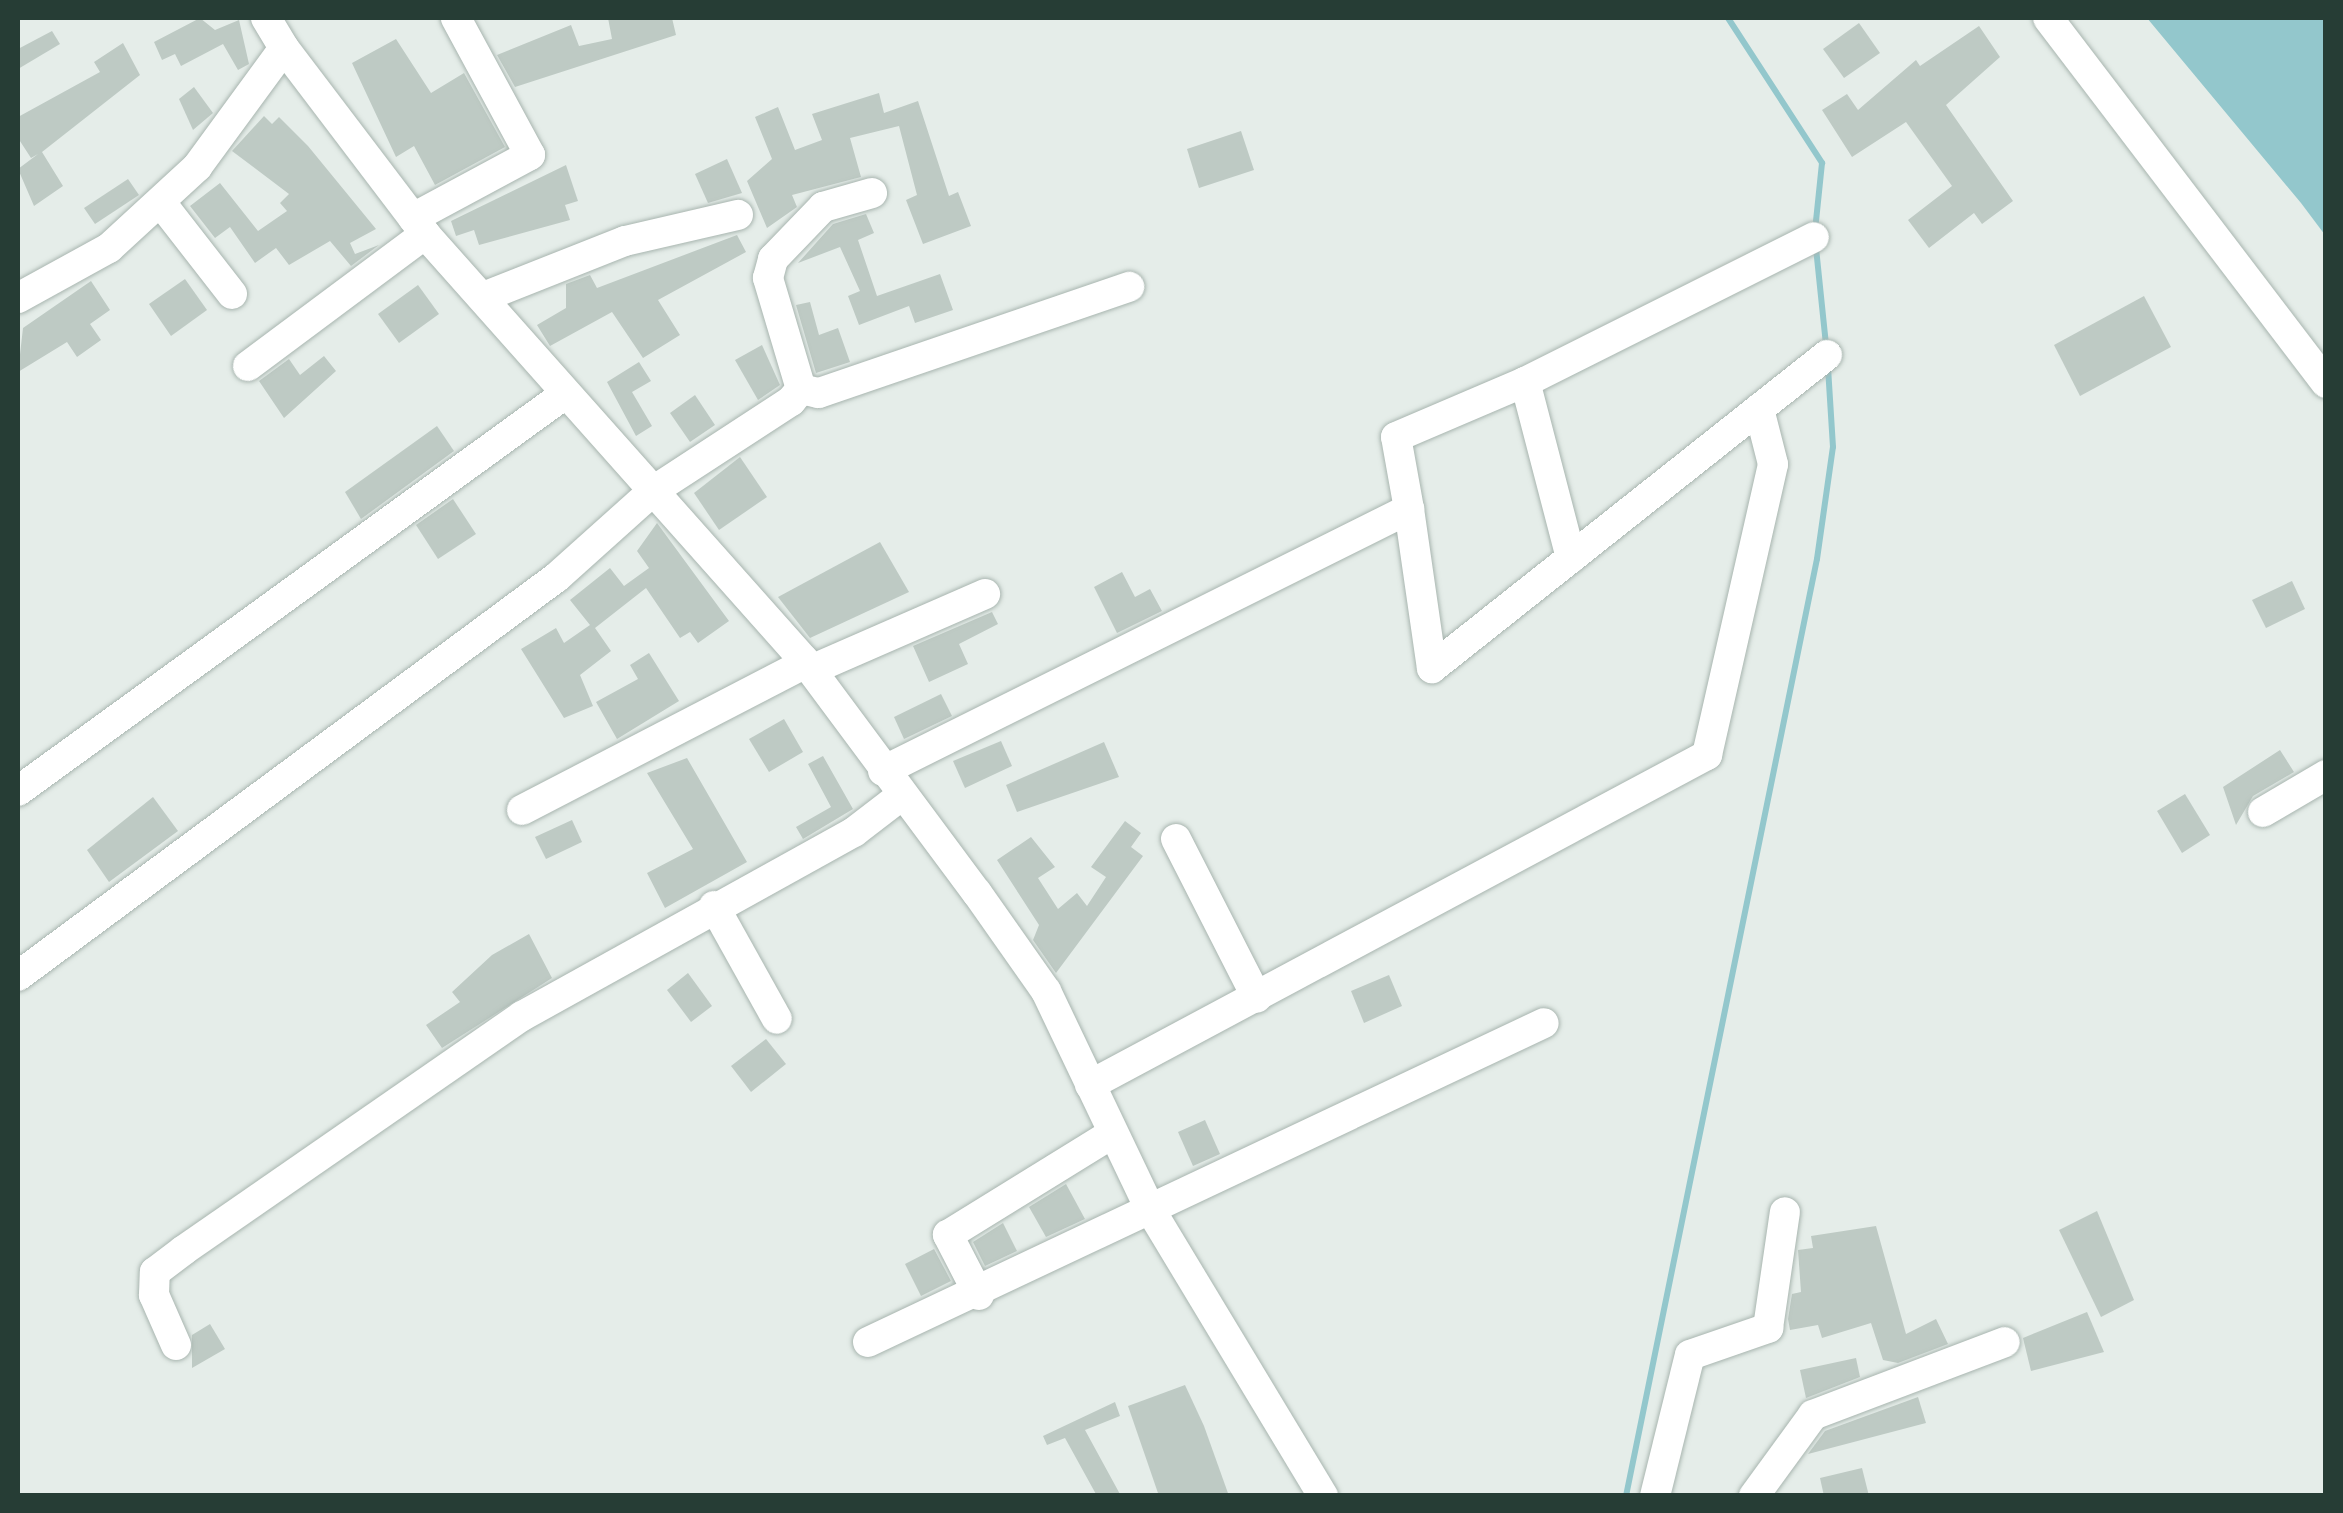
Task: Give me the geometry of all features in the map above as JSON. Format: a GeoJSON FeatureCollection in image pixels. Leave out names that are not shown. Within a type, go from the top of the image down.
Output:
{"type":"FeatureCollection","features":[{"type":"Feature","properties":{"kind":"street"},"geometry":{"type":"LineString","coordinates":[[266,18],[284,48],[419,226],[486,296],[566,394],[809,667],[1046,991],[1150,1209],[1322,1496]]}},
{"type":"Feature","properties":{"kind":"street"},"geometry":{"type":"LineString","coordinates":[[248,366],[419,226],[530,156],[456,18]]}},
{"type":"Feature","properties":{"kind":"street"},"geometry":{"type":"LineString","coordinates":[[2048,18],[2326,383]]}},
{"type":"Feature","properties":{"kind":"street"},"geometry":{"type":"LineString","coordinates":[[18,298],[109,248],[162,204],[242,116],[284,48]]}},
{"type":"Feature","properties":{"kind":"street"},"geometry":{"type":"LineString","coordinates":[[801,389],[768,278],[773,259],[823,207],[872,193]]}},
{"type":"Feature","properties":{"kind":"street"},"geometry":{"type":"LineString","coordinates":[[162,204],[232,294]]}},
{"type":"Feature","properties":{"kind":"street"},"geometry":{"type":"LineString","coordinates":[[486,296],[625,241],[738,215]]}},
{"type":"Feature","properties":{"kind":"street"},"geometry":{"type":"LineString","coordinates":[[1814,236],[1525,382],[1396,436],[1432,668],[1827,355]]}},
{"type":"Feature","properties":{"kind":"street"},"geometry":{"type":"LineString","coordinates":[[18,976],[556,578],[653,491],[801,389],[836,388],[1130,287]]}},
{"type":"Feature","properties":{"kind":"street"},"geometry":{"type":"LineString","coordinates":[[1525,382],[1571,558]]}},
{"type":"Feature","properties":{"kind":"street"},"geometry":{"type":"LineString","coordinates":[[18,791],[566,394]]}},
{"type":"Feature","properties":{"kind":"street"},"geometry":{"type":"LineString","coordinates":[[1090,1086],[1707,755],[1773,464],[1759,409]]}},
{"type":"Feature","properties":{"kind":"street"},"geometry":{"type":"LineString","coordinates":[[176,1345],[154,1295],[156,1272],[522,1016],[714,906],[892,784],[1409,509]]}},
{"type":"Feature","properties":{"kind":"street"},"geometry":{"type":"LineString","coordinates":[[522,810],[809,667],[985,594]]}},
{"type":"Feature","properties":{"kind":"street"},"geometry":{"type":"LineString","coordinates":[[2263,812],[2326,775]]}},
{"type":"Feature","properties":{"kind":"street"},"geometry":{"type":"LineString","coordinates":[[1176,839],[1257,998]]}},
{"type":"Feature","properties":{"kind":"street"},"geometry":{"type":"LineString","coordinates":[[714,906],[777,1019]]}},
{"type":"Feature","properties":{"kind":"street"},"geometry":{"type":"LineString","coordinates":[[868,1342],[979,1295],[1150,1209],[1544,1023]]}},
{"type":"Feature","properties":{"kind":"street"},"geometry":{"type":"LineString","coordinates":[[979,1295],[948,1235],[1113,1133]]}},
{"type":"Feature","properties":{"kind":"street"},"geometry":{"type":"LineString","coordinates":[[1655,1496],[1690,1355],[1768,1328],[1785,1212]]}},
{"type":"Feature","properties":{"kind":"street"},"geometry":{"type":"LineString","coordinates":[[1754,1496],[1813,1415],[2004,1342]]}},
{"type":"Feature","properties":{"kind":"water"},"geometry":{"type":"Polygon","coordinates":[[[2147,18],[2325,18],[2325,235],[2301,203],[2147,18]]]}},
{"type":"Feature","properties":{"kind":"building"},"geometry":{"type":"Polygon","coordinates":[[[200,18],[215,30],[239,20],[249,64],[238,70],[223,44],[181,66],[175,54],[162,60],[154,42],[200,18]]]}},
{"type":"Feature","properties":{"kind":"building"},"geometry":{"type":"Polygon","coordinates":[[[608,18],[672,18],[676,35],[515,87],[497,55],[571,25],[579,46],[612,39],[608,18]]]}},
{"type":"Feature","properties":{"kind":"building"},"geometry":{"type":"Polygon","coordinates":[[[1859,23],[1880,53],[1844,78],[1823,49],[1859,23]]]}},
{"type":"Feature","properties":{"kind":"building"},"geometry":{"type":"Polygon","coordinates":[[[1979,26],[2000,57],[1946,105],[2013,201],[1982,224],[1974,213],[1929,248],[1908,220],[1952,186],[1906,122],[1852,157],[1822,110],[1847,94],[1858,110],[1916,60],[1920,66],[1979,26]]]}},
{"type":"Feature","properties":{"kind":"building"},"geometry":{"type":"Polygon","coordinates":[[[52,31],[60,44],[18,69],[18,49],[52,31]]]}},
{"type":"Feature","properties":{"kind":"building"},"geometry":{"type":"Polygon","coordinates":[[[396,39],[431,93],[464,73],[505,147],[435,185],[414,146],[396,157],[352,63],[396,39]]]}},
{"type":"Feature","properties":{"kind":"building"},"geometry":{"type":"Polygon","coordinates":[[[123,43],[140,75],[42,152],[63,186],[34,206],[18,169],[38,154],[31,158],[18,138],[18,117],[100,72],[94,62],[123,43]]]}},
{"type":"Feature","properties":{"kind":"building"},"geometry":{"type":"Polygon","coordinates":[[[194,87],[213,113],[193,130],[179,99],[194,87]]]}},
{"type":"Feature","properties":{"kind":"building"},"geometry":{"type":"Polygon","coordinates":[[[879,93],[884,113],[918,101],[949,196],[958,192],[971,226],[923,244],[906,200],[917,195],[899,126],[850,138],[861,177],[792,195],[797,207],[767,228],[747,181],[772,159],[755,117],[778,107],[795,150],[822,140],[812,114],[879,93]]]}},
{"type":"Feature","properties":{"kind":"building"},"geometry":{"type":"Polygon","coordinates":[[[264,116],[272,124],[279,117],[308,146],[376,229],[350,243],[355,254],[379,245],[351,266],[330,241],[289,265],[276,248],[255,263],[230,227],[215,238],[190,206],[220,183],[258,231],[287,211],[280,203],[289,194],[232,151],[264,116]]]}},
{"type":"Feature","properties":{"kind":"building"},"geometry":{"type":"Polygon","coordinates":[[[1241,131],[1254,170],[1199,188],[1187,149],[1241,131]]]}},
{"type":"Feature","properties":{"kind":"building"},"geometry":{"type":"Polygon","coordinates":[[[727,159],[742,193],[708,203],[695,174],[727,159]]]}},
{"type":"Feature","properties":{"kind":"building"},"geometry":{"type":"Polygon","coordinates":[[[566,165],[578,201],[565,205],[570,220],[479,245],[474,230],[456,236],[451,221],[566,165]]]}},
{"type":"Feature","properties":{"kind":"building"},"geometry":{"type":"Polygon","coordinates":[[[128,179],[139,195],[95,224],[84,208],[128,179]]]}},
{"type":"Feature","properties":{"kind":"building"},"geometry":{"type":"Polygon","coordinates":[[[866,214],[874,233],[858,240],[877,296],[940,274],[953,310],[915,323],[909,306],[859,325],[848,296],[860,291],[840,247],[798,263],[833,224],[866,214]]]}},
{"type":"Feature","properties":{"kind":"building"},"geometry":{"type":"Polygon","coordinates":[[[737,235],[746,252],[658,300],[680,335],[643,358],[612,312],[550,346],[537,325],[566,308],[566,284],[590,275],[597,288],[737,235]]]}},
{"type":"Feature","properties":{"kind":"building"},"geometry":{"type":"Polygon","coordinates":[[[185,279],[207,310],[171,336],[149,304],[185,279]]]}},
{"type":"Feature","properties":{"kind":"building"},"geometry":{"type":"Polygon","coordinates":[[[91,281],[110,310],[90,324],[101,340],[77,357],[67,342],[18,372],[23,328],[91,281]]]}},
{"type":"Feature","properties":{"kind":"building"},"geometry":{"type":"Polygon","coordinates":[[[418,285],[439,314],[399,343],[378,314],[418,285]]]}},
{"type":"Feature","properties":{"kind":"building"},"geometry":{"type":"Polygon","coordinates":[[[2144,296],[2171,347],[2080,396],[2054,345],[2144,296]]]}},
{"type":"Feature","properties":{"kind":"building"},"geometry":{"type":"Polygon","coordinates":[[[810,302],[819,335],[838,328],[850,362],[816,373],[796,305],[810,302]]]}},
{"type":"Feature","properties":{"kind":"building"},"geometry":{"type":"Polygon","coordinates":[[[762,345],[780,385],[758,400],[735,360],[762,345]]]}},
{"type":"Feature","properties":{"kind":"building"},"geometry":{"type":"Polygon","coordinates":[[[324,356],[336,371],[284,418],[259,381],[289,359],[300,375],[324,356]]]}},
{"type":"Feature","properties":{"kind":"building"},"geometry":{"type":"Polygon","coordinates":[[[639,362],[651,381],[632,392],[652,426],[636,436],[607,382],[639,362]]]}},
{"type":"Feature","properties":{"kind":"building"},"geometry":{"type":"Polygon","coordinates":[[[695,395],[715,425],[690,442],[670,413],[695,395]]]}},
{"type":"Feature","properties":{"kind":"building"},"geometry":{"type":"Polygon","coordinates":[[[437,426],[454,451],[361,519],[345,492],[437,426]]]}},
{"type":"Feature","properties":{"kind":"building"},"geometry":{"type":"Polygon","coordinates":[[[740,457],[767,497],[719,530],[694,493],[740,457]]]}},
{"type":"Feature","properties":{"kind":"building"},"geometry":{"type":"Polygon","coordinates":[[[453,499],[476,534],[438,559],[416,525],[453,499]]]}},
{"type":"Feature","properties":{"kind":"building"},"geometry":{"type":"Polygon","coordinates":[[[657,523],[729,621],[698,643],[690,632],[680,638],[646,588],[595,628],[611,651],[580,675],[593,706],[564,718],[521,649],[556,628],[564,643],[590,625],[570,600],[610,568],[624,586],[649,568],[637,551],[657,523]]]}},
{"type":"Feature","properties":{"kind":"building"},"geometry":{"type":"Polygon","coordinates":[[[880,542],[909,592],[810,638],[778,597],[880,542]]]}},
{"type":"Feature","properties":{"kind":"building"},"geometry":{"type":"Polygon","coordinates":[[[1122,572],[1135,597],[1150,589],[1162,611],[1117,633],[1094,587],[1122,572]]]}},
{"type":"Feature","properties":{"kind":"building"},"geometry":{"type":"Polygon","coordinates":[[[2292,581],[2305,609],[2266,628],[2252,600],[2292,581]]]}},
{"type":"Feature","properties":{"kind":"building"},"geometry":{"type":"Polygon","coordinates":[[[992,612],[998,624],[959,644],[968,664],[929,682],[913,646],[992,612]]]}},
{"type":"Feature","properties":{"kind":"building"},"geometry":{"type":"Polygon","coordinates":[[[649,653],[679,701],[617,739],[596,702],[638,679],[630,665],[649,653]]]}},
{"type":"Feature","properties":{"kind":"building"},"geometry":{"type":"Polygon","coordinates":[[[941,694],[952,716],[904,739],[894,717],[941,694]]]}},
{"type":"Feature","properties":{"kind":"building"},"geometry":{"type":"Polygon","coordinates":[[[784,719],[803,752],[769,772],[749,739],[784,719]]]}},
{"type":"Feature","properties":{"kind":"building"},"geometry":{"type":"Polygon","coordinates":[[[1001,741],[1012,766],[965,788],[953,761],[1001,741]]]}},
{"type":"Feature","properties":{"kind":"building"},"geometry":{"type":"Polygon","coordinates":[[[1104,742],[1119,777],[1017,812],[1006,785],[1104,742]]]}},
{"type":"Feature","properties":{"kind":"building"},"geometry":{"type":"Polygon","coordinates":[[[2280,750],[2294,772],[2253,796],[2236,825],[2223,787],[2280,750]]]}},
{"type":"Feature","properties":{"kind":"building"},"geometry":{"type":"Polygon","coordinates":[[[823,756],[853,809],[803,839],[796,827],[831,807],[808,764],[823,756]]]}},
{"type":"Feature","properties":{"kind":"building"},"geometry":{"type":"Polygon","coordinates":[[[687,758],[747,862],[665,908],[647,873],[693,849],[647,773],[687,758]]]}},
{"type":"Feature","properties":{"kind":"building"},"geometry":{"type":"Polygon","coordinates":[[[2185,794],[2210,835],[2182,853],[2157,811],[2185,794]]]}},
{"type":"Feature","properties":{"kind":"building"},"geometry":{"type":"Polygon","coordinates":[[[153,797],[178,831],[109,882],[87,850],[153,797]]]}},
{"type":"Feature","properties":{"kind":"building"},"geometry":{"type":"Polygon","coordinates":[[[572,820],[582,842],[546,859],[535,837],[572,820]]]}},
{"type":"Feature","properties":{"kind":"building"},"geometry":{"type":"Polygon","coordinates":[[[1125,821],[1141,833],[1131,847],[1143,856],[1056,973],[1033,940],[1039,925],[997,860],[1031,837],[1055,867],[1038,878],[1058,909],[1077,893],[1087,906],[1106,877],[1091,867],[1125,821]]]}},
{"type":"Feature","properties":{"kind":"building"},"geometry":{"type":"Polygon","coordinates":[[[529,934],[552,978],[442,1048],[426,1025],[460,1002],[452,992],[492,955],[529,934]]]}},
{"type":"Feature","properties":{"kind":"building"},"geometry":{"type":"Polygon","coordinates":[[[688,973],[712,1006],[691,1022],[667,990],[688,973]]]}},
{"type":"Feature","properties":{"kind":"building"},"geometry":{"type":"Polygon","coordinates":[[[1389,975],[1402,1006],[1364,1023],[1351,991],[1389,975]]]}},
{"type":"Feature","properties":{"kind":"building"},"geometry":{"type":"Polygon","coordinates":[[[766,1039],[786,1064],[751,1092],[731,1066],[766,1039]]]}},
{"type":"Feature","properties":{"kind":"building"},"geometry":{"type":"Polygon","coordinates":[[[1205,1120],[1220,1154],[1193,1166],[1178,1132],[1205,1120]]]}},
{"type":"Feature","properties":{"kind":"building"},"geometry":{"type":"Polygon","coordinates":[[[1066,1184],[1085,1219],[1046,1237],[1029,1207],[1066,1184]]]}},
{"type":"Feature","properties":{"kind":"building"},"geometry":{"type":"Polygon","coordinates":[[[2097,1211],[2134,1300],[2101,1317],[2059,1230],[2097,1211]]]}},
{"type":"Feature","properties":{"kind":"building"},"geometry":{"type":"Polygon","coordinates":[[[1003,1223],[1017,1251],[985,1266],[973,1242],[1003,1223]]]}},
{"type":"Feature","properties":{"kind":"building"},"geometry":{"type":"Polygon","coordinates":[[[1876,1226],[1906,1334],[1936,1319],[1948,1344],[1898,1363],[1883,1360],[1871,1323],[1822,1338],[1818,1325],[1790,1330],[1788,1319],[1792,1294],[1801,1292],[1798,1250],[1813,1248],[1811,1236],[1876,1226]]]}},
{"type":"Feature","properties":{"kind":"building"},"geometry":{"type":"Polygon","coordinates":[[[934,1249],[951,1281],[921,1296],[905,1264],[934,1249]]]}},
{"type":"Feature","properties":{"kind":"building"},"geometry":{"type":"Polygon","coordinates":[[[2087,1312],[2104,1352],[2031,1371],[2023,1338],[2087,1312]]]}},
{"type":"Feature","properties":{"kind":"building"},"geometry":{"type":"Polygon","coordinates":[[[210,1324],[225,1349],[192,1368],[192,1335],[210,1324]]]}},
{"type":"Feature","properties":{"kind":"building"},"geometry":{"type":"Polygon","coordinates":[[[1856,1358],[1860,1377],[1806,1398],[1800,1370],[1856,1358]]]}},
{"type":"Feature","properties":{"kind":"building"},"geometry":{"type":"Polygon","coordinates":[[[1185,1385],[1229,1496],[1159,1496],[1128,1406],[1185,1385]]]}},
{"type":"Feature","properties":{"kind":"building"},"geometry":{"type":"Polygon","coordinates":[[[1918,1397],[1926,1423],[1808,1454],[1825,1431],[1918,1397]]]}},
{"type":"Feature","properties":{"kind":"building"},"geometry":{"type":"Polygon","coordinates":[[[1115,1402],[1120,1416],[1085,1430],[1121,1496],[1097,1496],[1065,1438],[1047,1445],[1043,1436],[1115,1402]]]}},
{"type":"Feature","properties":{"kind":"building"},"geometry":{"type":"Polygon","coordinates":[[[1862,1468],[1869,1496],[1824,1496],[1820,1478],[1862,1468]]]}},
{"type":"Feature","properties":{"kind":"waterway"},"geometry":{"type":"LineString","coordinates":[[1728,18],[1822,163],[1815,231]]}},
{"type":"Feature","properties":{"kind":"waterway"},"geometry":{"type":"LineString","coordinates":[[1816,248],[1826,345]]}},
{"type":"Feature","properties":{"kind":"waterway"},"geometry":{"type":"LineString","coordinates":[[1626,1496],[1817,559],[1833,447],[1828,367]]}}]}
